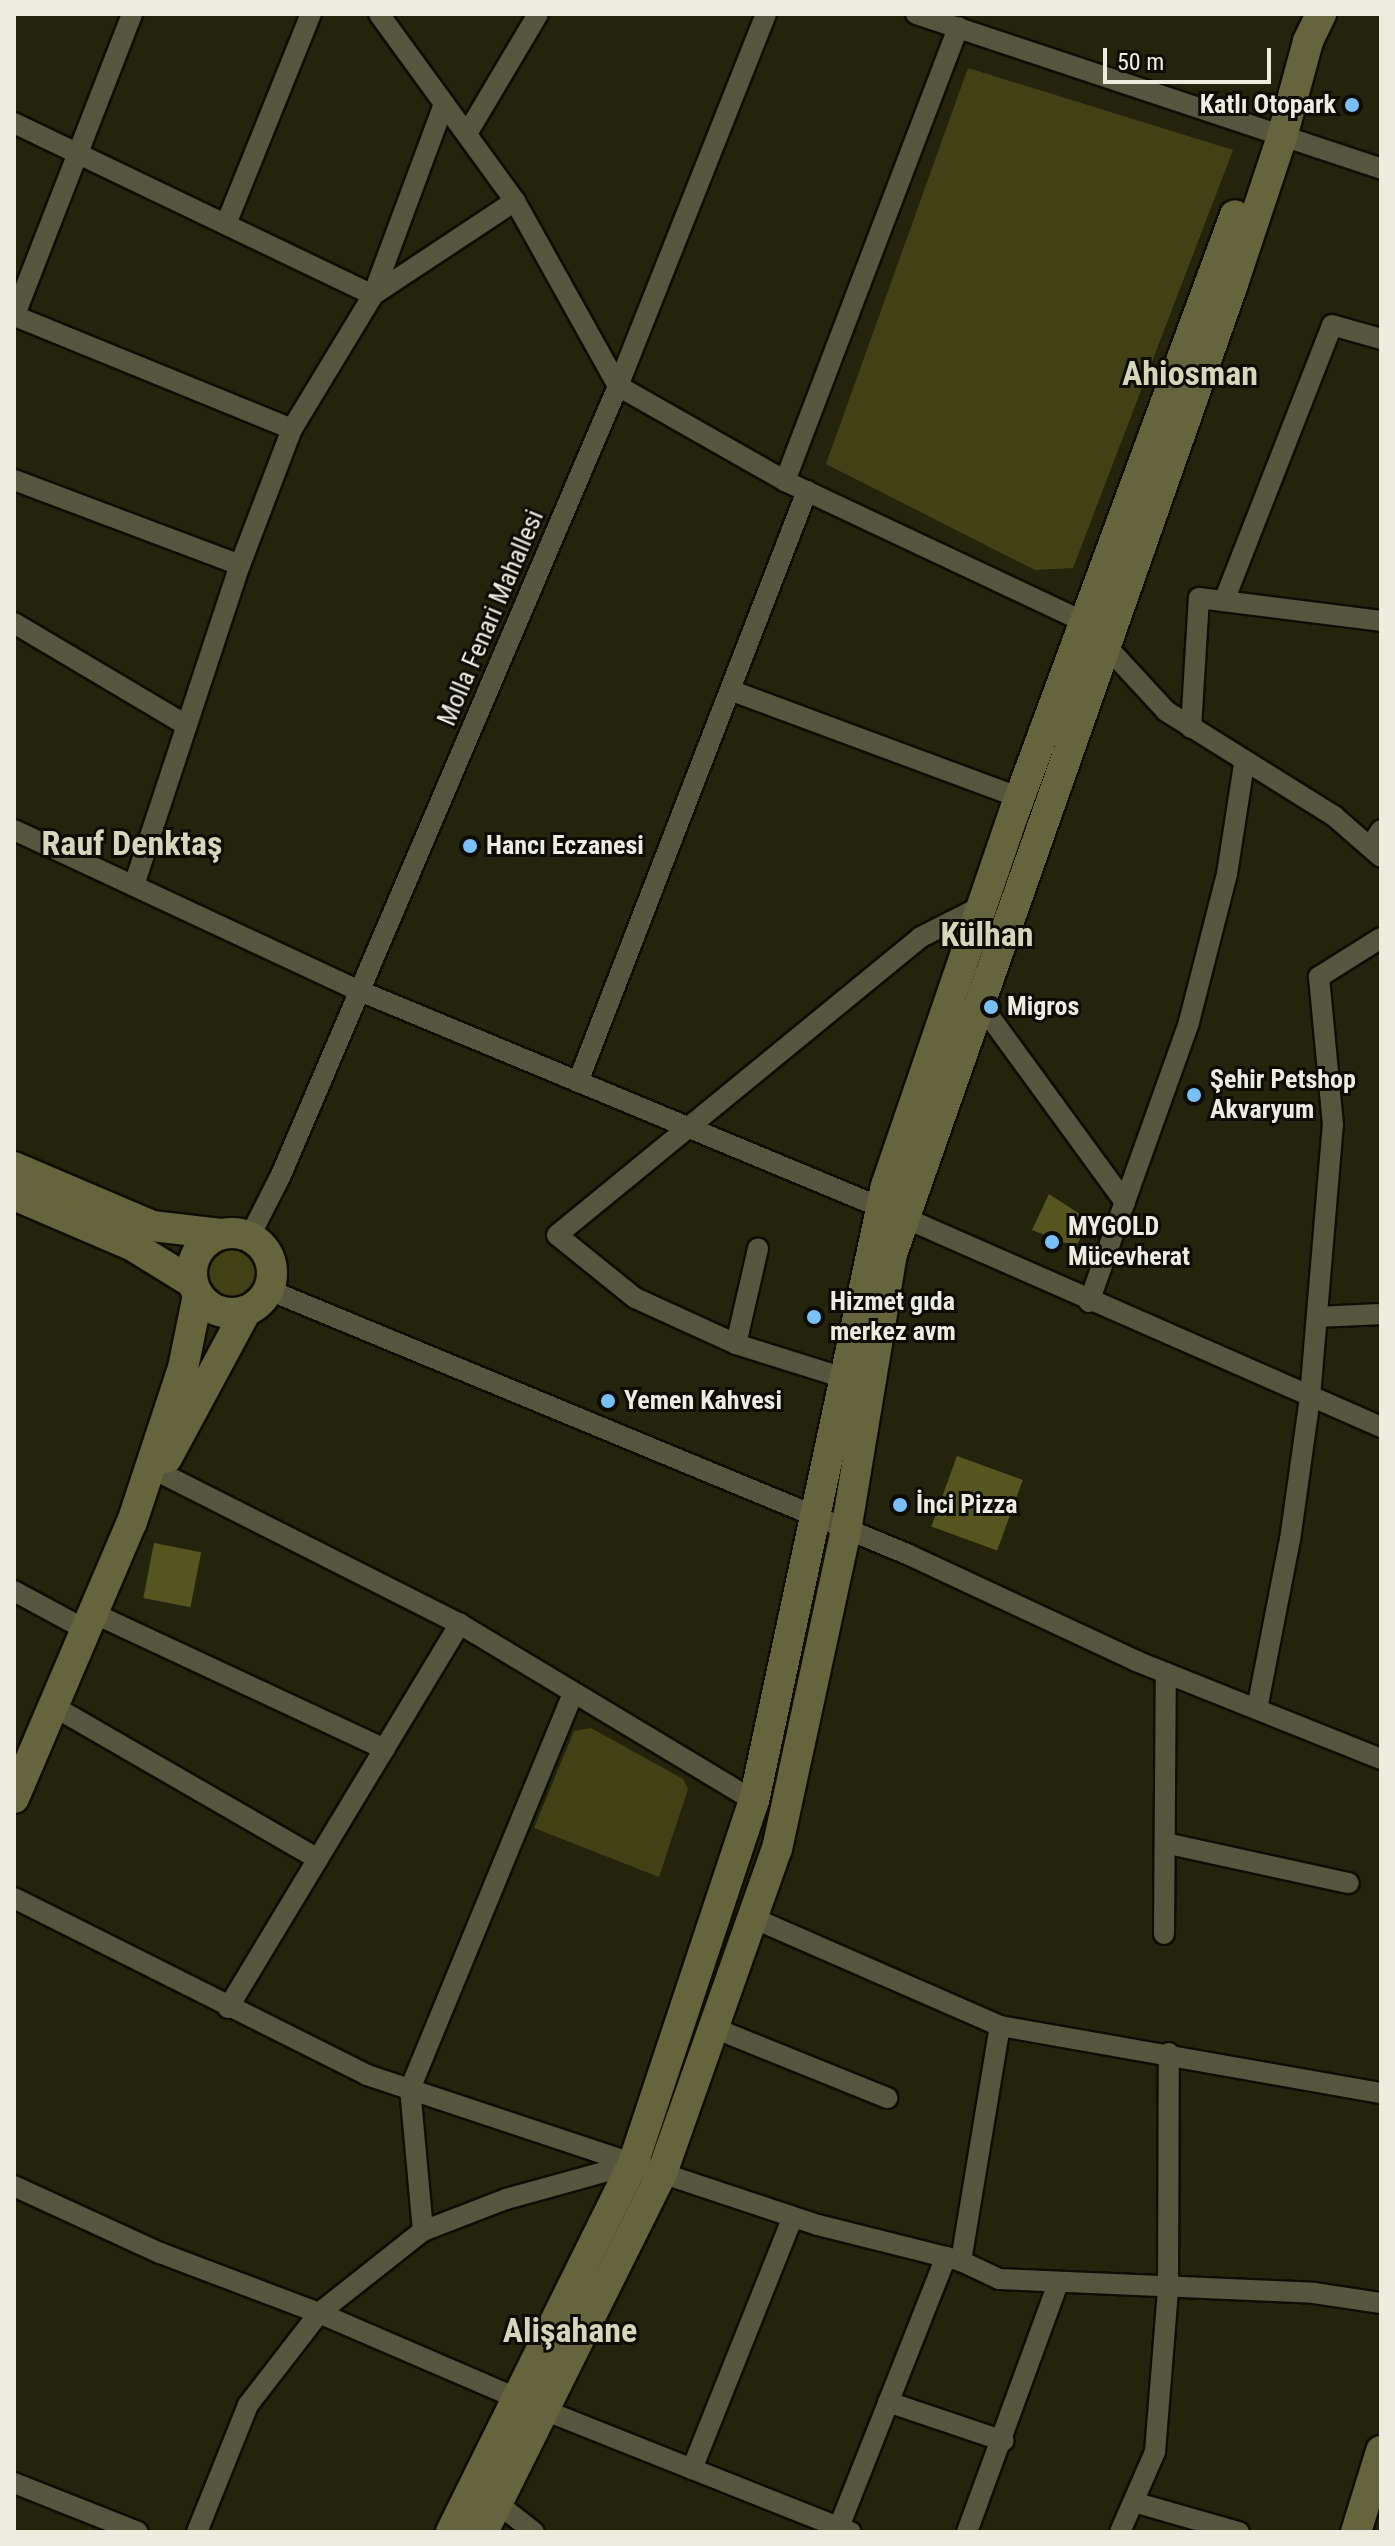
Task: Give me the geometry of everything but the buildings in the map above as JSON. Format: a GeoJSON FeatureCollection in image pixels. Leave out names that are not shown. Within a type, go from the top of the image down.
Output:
{"type":"FeatureCollection","features":[{"type":"Feature","properties":{"kind":"main road"},"geometry":{"type":"LineString","coordinates":[[892,1212],[979,1002],[1282,137],[1308,41],[1321,14]]}},
{"type":"Feature","properties":{"kind":"main road"},"geometry":{"type":"LineString","coordinates":[[483,2532],[497,2503],[532,2405],[633,2164],[754,1801],[818,1519],[892,1254],[892,1212],[982,906],[1253,167],[1282,137]]}},
{"type":"Feature","properties":{"kind":"main road"},"geometry":{"type":"LineString","coordinates":[[14,1167],[152,1226],[236,1235],[272,1265],[269,1290],[246,1311],[132,1522]]}},
{"type":"Feature","properties":{"kind":"main road"},"geometry":{"type":"LineString","coordinates":[[14,1195],[133,1246],[196,1289],[214,1309],[246,1311]]}},
{"type":"Feature","properties":{"kind":"main road"},"geometry":{"type":"LineString","coordinates":[[14,1798],[132,1522],[183,1368],[201,1248],[236,1235]]}},
{"type":"Feature","properties":{"kind":"main road"},"geometry":{"type":"LineString","coordinates":[[451,2532],[532,2405],[662,2173],[753,1918],[777,1849],[846,1531],[858,1382]]}},
{"type":"Feature","properties":{"kind":"main road"},"geometry":{"type":"LineString","coordinates":[[1356,2532],[1381,2451]]}},
{"type":"Feature","properties":{"kind":"street"},"geometry":{"type":"LineString","coordinates":[[132,14],[14,316],[292,429]]}},
{"type":"Feature","properties":{"kind":"street"},"geometry":{"type":"LineString","coordinates":[[226,224],[311,14]]}},
{"type":"Feature","properties":{"kind":"street"},"geometry":{"type":"LineString","coordinates":[[379,14],[468,132],[515,201],[618,386],[785,481],[1084,622],[1166,711],[1244,764],[1377,844]]}},
{"type":"Feature","properties":{"kind":"street"},"geometry":{"type":"LineString","coordinates":[[468,132],[538,14]]}},
{"type":"Feature","properties":{"kind":"street","name":"Molla Fenari Mahallesi"},"geometry":{"type":"LineString","coordinates":[[236,1235],[360,991],[618,386],[766,14]]}},
{"type":"Feature","properties":{"kind":"street"},"geometry":{"type":"LineString","coordinates":[[916,14],[1381,169]]}},
{"type":"Feature","properties":{"kind":"street"},"geometry":{"type":"LineString","coordinates":[[785,481],[958,27]]}},
{"type":"Feature","properties":{"kind":"street"},"geometry":{"type":"LineString","coordinates":[[135,882],[240,565],[292,429],[373,295],[444,104]]}},
{"type":"Feature","properties":{"kind":"street"},"geometry":{"type":"LineString","coordinates":[[14,123],[373,295]]}},
{"type":"Feature","properties":{"kind":"street"},"geometry":{"type":"LineString","coordinates":[[373,295],[515,201]]}},
{"type":"Feature","properties":{"kind":"street"},"geometry":{"type":"LineString","coordinates":[[1224,601],[1332,325],[1381,339]]}},
{"type":"Feature","properties":{"kind":"street"},"geometry":{"type":"LineString","coordinates":[[14,480],[240,565]]}},
{"type":"Feature","properties":{"kind":"street"},"geometry":{"type":"LineString","coordinates":[[578,1082],[807,491]]}},
{"type":"Feature","properties":{"kind":"street"},"geometry":{"type":"LineString","coordinates":[[1191,728],[1199,598],[1381,621]]}},
{"type":"Feature","properties":{"kind":"street"},"geometry":{"type":"LineString","coordinates":[[14,623],[186,725]]}},
{"type":"Feature","properties":{"kind":"street"},"geometry":{"type":"LineString","coordinates":[[730,690],[1020,798]]}},
{"type":"Feature","properties":{"kind":"street"},"geometry":{"type":"LineString","coordinates":[[1089,1302],[1189,1022],[1227,874],[1244,764]]}},
{"type":"Feature","properties":{"kind":"street"},"geometry":{"type":"LineString","coordinates":[[14,830],[135,882],[360,991],[892,1212],[1089,1302],[1381,1427]]}},
{"type":"Feature","properties":{"kind":"street"},"geometry":{"type":"LineString","coordinates":[[858,1382],[736,1344],[635,1298],[557,1235],[692,1130],[921,937],[982,906]]}},
{"type":"Feature","properties":{"kind":"street"},"geometry":{"type":"LineString","coordinates":[[1257,1709],[1290,1540],[1310,1397],[1317,1317],[1333,1125],[1319,977],[1381,938]]}},
{"type":"Feature","properties":{"kind":"street"},"geometry":{"type":"LineString","coordinates":[[979,1002],[1125,1202]]}},
{"type":"Feature","properties":{"kind":"street"},"geometry":{"type":"LineString","coordinates":[[736,1344],[758,1249]]}},
{"type":"Feature","properties":{"kind":"street"},"geometry":{"type":"LineString","coordinates":[[269,1290],[818,1519],[1166,1673],[1381,1759]]}},
{"type":"Feature","properties":{"kind":"street"},"geometry":{"type":"LineString","coordinates":[[1317,1317],[1381,1314]]}},
{"type":"Feature","properties":{"kind":"street"},"geometry":{"type":"LineString","coordinates":[[159,1472],[460,1624],[572,1695],[754,1801]]}},
{"type":"Feature","properties":{"kind":"street"},"geometry":{"type":"LineString","coordinates":[[14,1591],[385,1749]]}},
{"type":"Feature","properties":{"kind":"street"},"geometry":{"type":"LineString","coordinates":[[228,2008],[460,1624]]}},
{"type":"Feature","properties":{"kind":"street"},"geometry":{"type":"LineString","coordinates":[[1164,1934],[1166,1673]]}},
{"type":"Feature","properties":{"kind":"street"},"geometry":{"type":"LineString","coordinates":[[423,2231],[410,2089],[572,1695]]}},
{"type":"Feature","properties":{"kind":"street"},"geometry":{"type":"LineString","coordinates":[[53,1706],[318,1859]]}},
{"type":"Feature","properties":{"kind":"street"},"geometry":{"type":"LineString","coordinates":[[1165,1843],[1349,1883]]}},
{"type":"Feature","properties":{"kind":"street"},"geometry":{"type":"LineString","coordinates":[[14,1898],[228,2008],[367,2075],[793,2217],[954,2259],[999,2279],[1168,2290],[1314,2293],[1381,2303]]}},
{"type":"Feature","properties":{"kind":"street"},"geometry":{"type":"LineString","coordinates":[[753,1918],[1000,2026],[1169,2053],[1381,2093]]}},
{"type":"Feature","properties":{"kind":"street"},"geometry":{"type":"LineString","coordinates":[[14,2186],[160,2253],[319,2313],[532,2405],[842,2530],[888,2402],[954,2259],[1000,2026]]}},
{"type":"Feature","properties":{"kind":"street"},"geometry":{"type":"LineString","coordinates":[[714,2028],[887,2098]]}},
{"type":"Feature","properties":{"kind":"street"},"geometry":{"type":"LineString","coordinates":[[1120,2532],[1137,2503],[1155,2452],[1168,2290],[1169,2053]]}},
{"type":"Feature","properties":{"kind":"street"},"geometry":{"type":"LineString","coordinates":[[197,2532],[248,2405],[319,2313],[423,2231],[506,2199],[633,2164]]}},
{"type":"Feature","properties":{"kind":"street"},"geometry":{"type":"LineString","coordinates":[[692,2469],[793,2217]]}},
{"type":"Feature","properties":{"kind":"street"},"geometry":{"type":"LineString","coordinates":[[967,2532],[1004,2441],[1058,2283]]}},
{"type":"Feature","properties":{"kind":"street"},"geometry":{"type":"LineString","coordinates":[[888,2402],[1004,2441]]}},
{"type":"Feature","properties":{"kind":"street"},"geometry":{"type":"LineString","coordinates":[[14,2483],[138,2532]]}},
{"type":"Feature","properties":{"kind":"street"},"geometry":{"type":"LineString","coordinates":[[497,2503],[534,2532]]}},
{"type":"Feature","properties":{"kind":"street"},"geometry":{"type":"LineString","coordinates":[[1137,2503],[1239,2532]]}},
{"type":"Feature","properties":{"kind":"shaded area"},"geometry":{"type":"Polygon","coordinates":[[[968,68],[1233,150],[1073,568],[1035,570],[826,464],[968,68]]]}},
{"type":"Feature","properties":{"kind":"shaded area"},"geometry":{"type":"Polygon","coordinates":[[[230,1247],[249,1255],[257,1274],[249,1293],[230,1301],[211,1293],[203,1274],[211,1255],[230,1247]]]}},
{"type":"Feature","properties":{"kind":"shaded area"},"geometry":{"type":"Polygon","coordinates":[[[591,1728],[683,1779],[688,1789],[659,1877],[534,1828],[574,1731],[591,1728]]]}},
{"type":"Feature","properties":{"kind":"place","name":"Katlı Otopark"},"geometry":{"type":"Point","coordinates":[1352,105]}},
{"type":"Feature","properties":{"kind":"place","name":"Hancı Eczanesi"},"geometry":{"type":"Point","coordinates":[470,846]}},
{"type":"Feature","properties":{"kind":"place","name":"Migros"},"geometry":{"type":"Point","coordinates":[991,1007]}},
{"type":"Feature","properties":{"kind":"place","name":"Şehir Petshop Akvaryum"},"geometry":{"type":"Point","coordinates":[1194,1095]}},
{"type":"Feature","properties":{"kind":"place","name":"MYGOLD Mücevherat"},"geometry":{"type":"Point","coordinates":[1052,1242]}},
{"type":"Feature","properties":{"kind":"place","name":"Hizmet gıda merkez avm"},"geometry":{"type":"Point","coordinates":[814,1317]}},
{"type":"Feature","properties":{"kind":"place","name":"Yemen Kahvesi"},"geometry":{"type":"Point","coordinates":[608,1401]}},
{"type":"Feature","properties":{"kind":"place","name":"İnci Pizza"},"geometry":{"type":"Point","coordinates":[900,1505]}},
{"type":"Feature","properties":{"kind":"district","name":"Ahiosman"},"geometry":{"type":"Point","coordinates":[1190,374]}},
{"type":"Feature","properties":{"kind":"district","name":"Rauf Denktaş"},"geometry":{"type":"Point","coordinates":[132,844]}},
{"type":"Feature","properties":{"kind":"district","name":"Külhan"},"geometry":{"type":"Point","coordinates":[987,935]}},
{"type":"Feature","properties":{"kind":"district","name":"Alişahane"},"geometry":{"type":"Point","coordinates":[570,2331]}}]}
